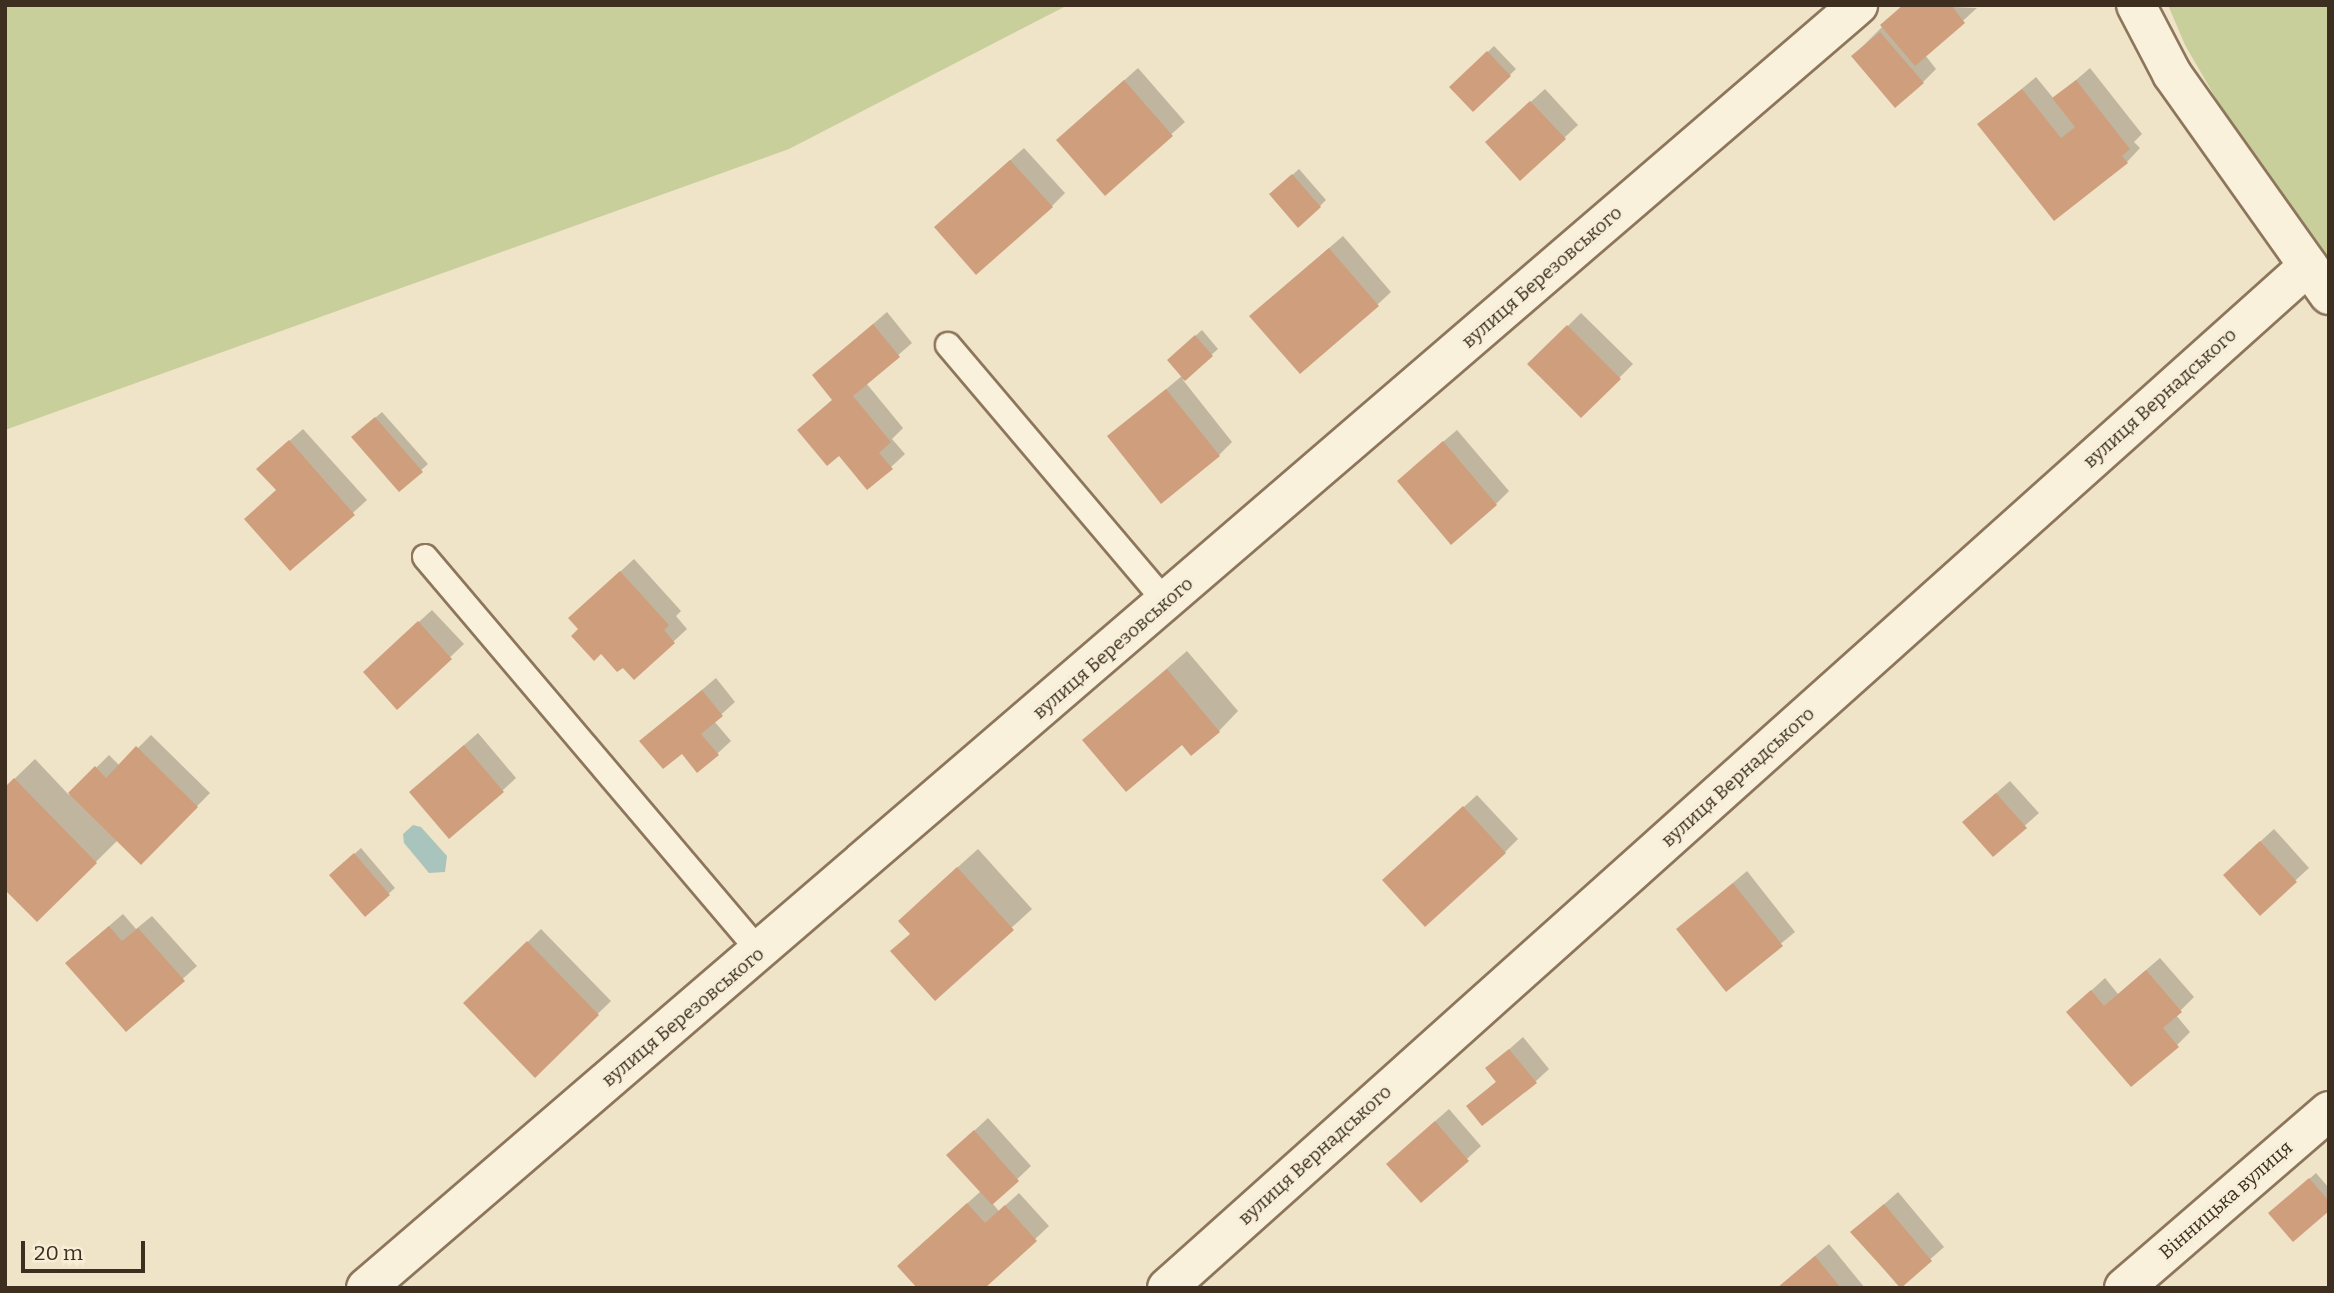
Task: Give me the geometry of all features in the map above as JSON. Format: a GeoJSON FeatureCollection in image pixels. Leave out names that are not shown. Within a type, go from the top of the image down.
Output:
{"type":"FeatureCollection","features":[{"type":"Feature","properties":{"kind":"street","name":"вулиця Березовського"},"geometry":{"type":"LineString","coordinates":[[366,1288],[760,952],[1858,5]]}},
{"type":"Feature","properties":{"kind":"street"},"geometry":{"type":"LineString","coordinates":[[2136,5],[2172,74],[2318,281]]}},
{"type":"Feature","properties":{"kind":"street","name":"вулиця Вернадського"},"geometry":{"type":"LineString","coordinates":[[1167,1288],[2318,281]]}},
{"type":"Feature","properties":{"kind":"street","name":"Вінницька вулиця"},"geometry":{"type":"LineString","coordinates":[[2124,1288],[2329,1111]]}},
{"type":"Feature","properties":{"kind":"lane"},"geometry":{"type":"LineString","coordinates":[[948,345],[1166,602]]}},
{"type":"Feature","properties":{"kind":"lane"},"geometry":{"type":"LineString","coordinates":[[425,557],[760,952]]}},
{"type":"Feature","properties":{"kind":"green space"},"geometry":{"type":"Polygon","coordinates":[[[5,5],[1068,5],[789,149],[5,430],[5,5]]]}},
{"type":"Feature","properties":{"kind":"green space"},"geometry":{"type":"Polygon","coordinates":[[[2168,5],[2329,5],[2329,295],[2185,45],[2168,5]]]}},
{"type":"Feature","properties":{"kind":"water"},"geometry":{"type":"Polygon","coordinates":[[[413,825],[421,827],[447,856],[445,872],[429,873],[404,843],[403,834],[413,825]]]}},
{"type":"Feature","properties":{"kind":"building"},"geometry":{"type":"Polygon","coordinates":[[[1903,5],[1951,5],[1965,23],[1915,66],[1880,25],[1903,5]]]}},
{"type":"Feature","properties":{"kind":"building"},"geometry":{"type":"Polygon","coordinates":[[[1880,32],[1924,83],[1895,108],[1851,56],[1880,32]]]}},
{"type":"Feature","properties":{"kind":"building"},"geometry":{"type":"Polygon","coordinates":[[[1487,51],[1511,76],[1473,112],[1449,87],[1487,51]]]}},
{"type":"Feature","properties":{"kind":"building"},"geometry":{"type":"Polygon","coordinates":[[[1124,80],[1173,136],[1105,196],[1056,140],[1124,80]]]}},
{"type":"Feature","properties":{"kind":"building"},"geometry":{"type":"Polygon","coordinates":[[[2076,80],[2130,149],[2122,156],[2128,163],[2054,221],[1977,124],[2022,89],[2061,138],[2075,127],[2052,98],[2076,80]]]}},
{"type":"Feature","properties":{"kind":"building"},"geometry":{"type":"Polygon","coordinates":[[[1530,101],[1566,139],[1520,181],[1485,142],[1530,101]]]}},
{"type":"Feature","properties":{"kind":"building"},"geometry":{"type":"Polygon","coordinates":[[[1010,160],[1053,207],[976,275],[934,227],[1010,160]]]}},
{"type":"Feature","properties":{"kind":"building"},"geometry":{"type":"Polygon","coordinates":[[[1292,174],[1321,207],[1298,228],[1269,194],[1292,174]]]}},
{"type":"Feature","properties":{"kind":"building"},"geometry":{"type":"Polygon","coordinates":[[[1329,248],[1379,306],[1300,374],[1249,316],[1329,248]]]}},
{"type":"Feature","properties":{"kind":"building"},"geometry":{"type":"Polygon","coordinates":[[[873,324],[900,357],[853,396],[891,442],[879,453],[893,469],[867,490],[839,456],[827,466],[797,430],[832,400],[812,375],[873,324]]]}},
{"type":"Feature","properties":{"kind":"building"},"geometry":{"type":"Polygon","coordinates":[[[1567,325],[1621,379],[1581,418],[1527,364],[1567,325]]]}},
{"type":"Feature","properties":{"kind":"building"},"geometry":{"type":"Polygon","coordinates":[[[1195,335],[1213,356],[1185,381],[1167,360],[1195,335]]]}},
{"type":"Feature","properties":{"kind":"building"},"geometry":{"type":"Polygon","coordinates":[[[1166,389],[1220,456],[1161,504],[1107,436],[1166,389]]]}},
{"type":"Feature","properties":{"kind":"building"},"geometry":{"type":"Polygon","coordinates":[[[375,417],[423,472],[399,492],[351,437],[375,417]]]}},
{"type":"Feature","properties":{"kind":"building"},"geometry":{"type":"Polygon","coordinates":[[[289,440],[355,515],[290,571],[244,519],[276,490],[256,469],[289,440]]]}},
{"type":"Feature","properties":{"kind":"building"},"geometry":{"type":"Polygon","coordinates":[[[1443,441],[1497,505],[1451,545],[1397,481],[1443,441]]]}},
{"type":"Feature","properties":{"kind":"building"},"geometry":{"type":"Polygon","coordinates":[[[620,571],[669,625],[664,630],[675,643],[634,680],[623,668],[617,672],[601,654],[594,661],[571,636],[578,629],[568,618],[620,571]]]}},
{"type":"Feature","properties":{"kind":"building"},"geometry":{"type":"Polygon","coordinates":[[[418,621],[452,659],[397,710],[363,672],[418,621]]]}},
{"type":"Feature","properties":{"kind":"building"},"geometry":{"type":"Polygon","coordinates":[[[1167,669],[1220,732],[1191,756],[1182,745],[1126,792],[1082,740],[1167,669]]]}},
{"type":"Feature","properties":{"kind":"building"},"geometry":{"type":"Polygon","coordinates":[[[702,690],[723,716],[701,734],[719,755],[697,773],[682,754],[663,769],[639,741],[702,690]]]}},
{"type":"Feature","properties":{"kind":"building"},"geometry":{"type":"Polygon","coordinates":[[[464,745],[504,792],[449,839],[409,792],[464,745]]]}},
{"type":"Feature","properties":{"kind":"building"},"geometry":{"type":"Polygon","coordinates":[[[136,746],[198,807],[141,865],[68,793],[95,766],[106,778],[136,746]]]}},
{"type":"Feature","properties":{"kind":"building"},"geometry":{"type":"Polygon","coordinates":[[[14,778],[97,863],[37,922],[5,890],[5,787],[14,778]]]}},
{"type":"Feature","properties":{"kind":"building"},"geometry":{"type":"Polygon","coordinates":[[[1996,793],[2027,828],[1993,857],[1962,822],[1996,793]]]}},
{"type":"Feature","properties":{"kind":"building"},"geometry":{"type":"Polygon","coordinates":[[[1463,806],[1506,853],[1425,927],[1382,880],[1463,806]]]}},
{"type":"Feature","properties":{"kind":"building"},"geometry":{"type":"Polygon","coordinates":[[[2260,841],[2297,882],[2260,916],[2223,875],[2260,841]]]}},
{"type":"Feature","properties":{"kind":"building"},"geometry":{"type":"Polygon","coordinates":[[[354,853],[390,895],[365,917],[329,875],[354,853]]]}},
{"type":"Feature","properties":{"kind":"building"},"geometry":{"type":"Polygon","coordinates":[[[957,867],[1014,930],[935,1001],[890,951],[910,934],[898,921],[957,867]]]}},
{"type":"Feature","properties":{"kind":"building"},"geometry":{"type":"Polygon","coordinates":[[[1733,883],[1783,946],[1726,992],[1676,929],[1733,883]]]}},
{"type":"Feature","properties":{"kind":"building"},"geometry":{"type":"Polygon","coordinates":[[[109,926],[122,941],[138,928],[185,981],[126,1032],[65,963],[109,926]]]}},
{"type":"Feature","properties":{"kind":"building"},"geometry":{"type":"Polygon","coordinates":[[[527,941],[599,1015],[535,1078],[463,1003],[527,941]]]}},
{"type":"Feature","properties":{"kind":"building"},"geometry":{"type":"Polygon","coordinates":[[[2146,970],[2182,1012],[2163,1028],[2179,1047],[2131,1087],[2066,1012],[2091,990],[2104,1006],[2146,970]]]}},
{"type":"Feature","properties":{"kind":"building"},"geometry":{"type":"Polygon","coordinates":[[[1509,1049],[1537,1083],[1482,1126],[1466,1106],[1496,1082],[1485,1068],[1509,1049]]]}},
{"type":"Feature","properties":{"kind":"building"},"geometry":{"type":"Polygon","coordinates":[[[1435,1121],[1469,1161],[1421,1203],[1386,1164],[1435,1121]]]}},
{"type":"Feature","properties":{"kind":"building"},"geometry":{"type":"Polygon","coordinates":[[[974,1130],[1019,1181],[992,1205],[946,1155],[974,1130]]]}},
{"type":"Feature","properties":{"kind":"building"},"geometry":{"type":"Polygon","coordinates":[[[2309,1178],[2329,1201],[2329,1211],[2293,1242],[2268,1213],[2309,1178]]]}},
{"type":"Feature","properties":{"kind":"building"},"geometry":{"type":"Polygon","coordinates":[[[967,1203],[985,1223],[1005,1205],[1037,1241],[985,1288],[917,1288],[897,1266],[967,1203]]]}},
{"type":"Feature","properties":{"kind":"building"},"geometry":{"type":"Polygon","coordinates":[[[1884,1204],[1932,1261],[1901,1288],[1850,1232],[1884,1204]]]}},
{"type":"Feature","properties":{"kind":"building"},"geometry":{"type":"Polygon","coordinates":[[[1815,1256],[1841,1288],[1777,1288],[1815,1256]]]}}]}
